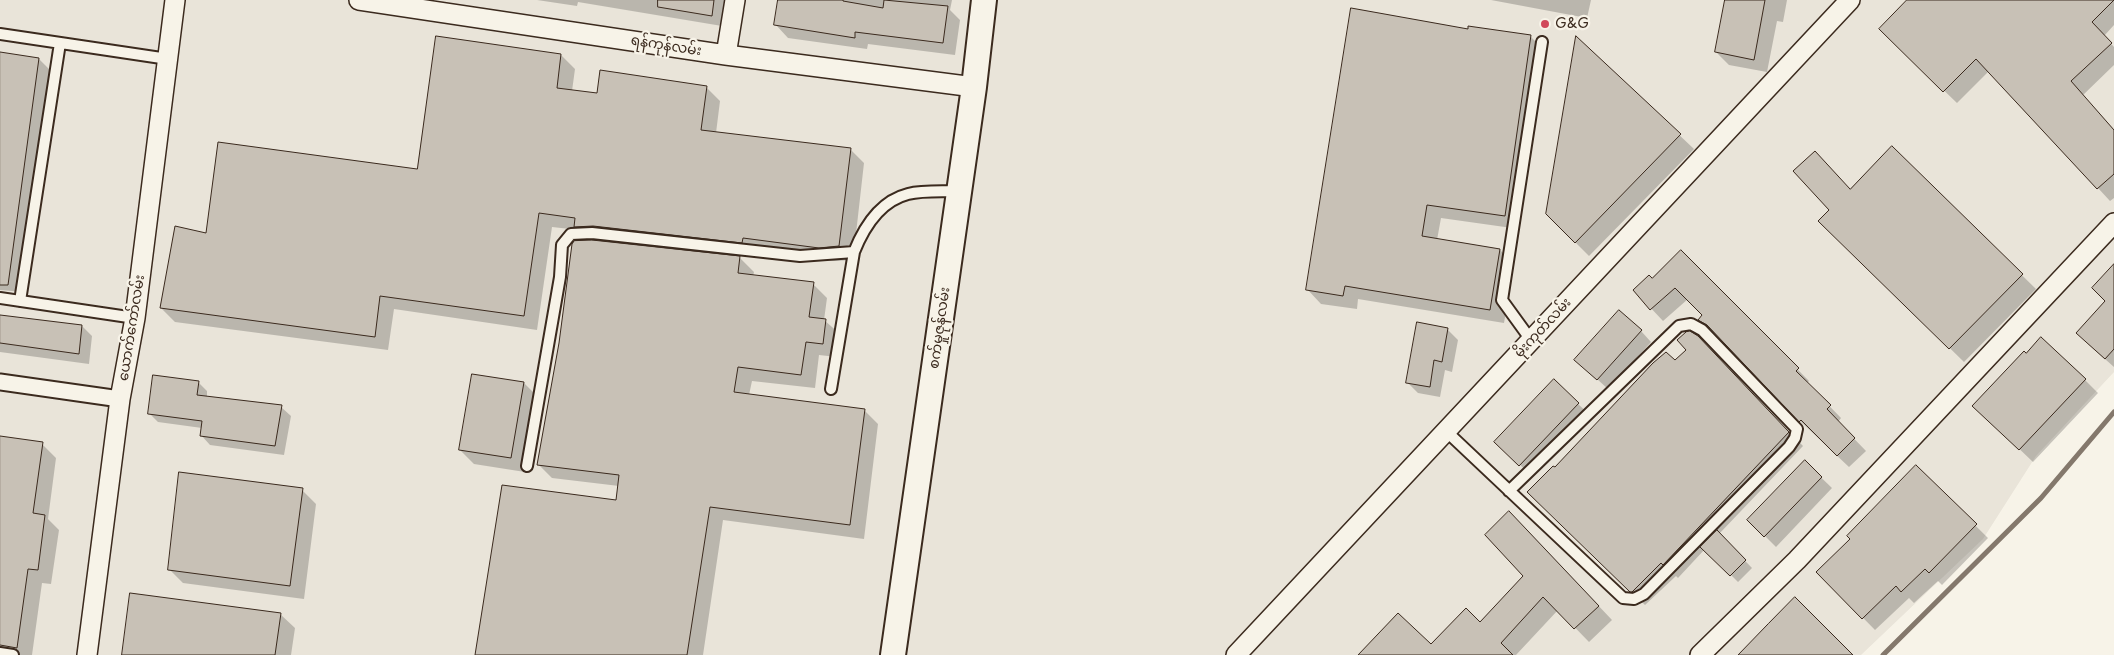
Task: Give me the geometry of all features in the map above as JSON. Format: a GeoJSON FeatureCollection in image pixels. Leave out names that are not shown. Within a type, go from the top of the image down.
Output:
{"type":"FeatureCollection","features":[{"type":"Feature","properties":{"kind":"street","name":"ယောက်ကော်လမ်း"},"geometry":{"type":"LineString","coordinates":[[87,655],[120,398],[135,318],[175,0]]}},
{"type":"Feature","properties":{"kind":"street","name":"ရန်ကုန်လမ်း"},"geometry":{"type":"LineString","coordinates":[[359,0],[726,55],[974,87]]}},
{"type":"Feature","properties":{"kind":"street"},"geometry":{"type":"LineString","coordinates":[[726,55],[735,0]]}},
{"type":"Feature","properties":{"kind":"street","name":"စက်မှုဇုန်လမ်း"},"geometry":{"type":"LineString","coordinates":[[893,655],[974,87],[984,0]]}},
{"type":"Feature","properties":{"kind":"street","name":"မိုးကုတ်လမ်း"},"geometry":{"type":"LineString","coordinates":[[1236,655],[1850,0]]}},
{"type":"Feature","properties":{"kind":"street"},"geometry":{"type":"LineString","coordinates":[[1700,655],[1796,560],[2114,223]]}},
{"type":"Feature","properties":{"kind":"street"},"geometry":{"type":"LineString","coordinates":[[0,382],[120,398]]}},
{"type":"Feature","properties":{"kind":"lane"},"geometry":{"type":"LineString","coordinates":[[0,34],[168,59]]}},
{"type":"Feature","properties":{"kind":"lane"},"geometry":{"type":"LineString","coordinates":[[1531,340],[1502,300],[1542,42]]}},
{"type":"Feature","properties":{"kind":"lane"},"geometry":{"type":"LineString","coordinates":[[20,301],[60,43]]}},
{"type":"Feature","properties":{"kind":"lane"},"geometry":{"type":"LineString","coordinates":[[831,389],[854,252],[860,236],[883,205],[908,194],[959,191]]}},
{"type":"Feature","properties":{"kind":"lane"},"geometry":{"type":"LineString","coordinates":[[527,466],[560,277],[562,246],[571,234],[592,233],[800,256],[854,252]]}},
{"type":"Feature","properties":{"kind":"lane"},"geometry":{"type":"LineString","coordinates":[[0,298],[135,318]]}},
{"type":"Feature","properties":{"kind":"lane"},"geometry":{"type":"LineString","coordinates":[[1446,431],[1509,491],[1623,598],[1634,599],[1644,594],[1789,447],[1795,438],[1797,429],[1702,330],[1691,324],[1679,326],[1509,491]]}},
{"type":"Feature","properties":{"kind":"lane"},"geometry":{"type":"LineString","coordinates":[[0,653],[13,655]]}},
{"type":"Feature","properties":{"kind":"shaded area"},"geometry":{"type":"Polygon","coordinates":[[[0,0],[2114,0],[2114,372],[2036,456],[1983,539],[1861,655],[0,655],[0,0]]]}},
{"type":"Feature","properties":{"kind":"building"},"geometry":{"type":"Polygon","coordinates":[[[658,0],[714,0],[712,16],[658,7],[658,0]]]}},
{"type":"Feature","properties":{"kind":"building"},"geometry":{"type":"Polygon","coordinates":[[[778,0],[843,0],[883,8],[884,0],[948,6],[943,43],[855,32],[855,38],[774,25],[778,0]]]}},
{"type":"Feature","properties":{"kind":"building"},"geometry":{"type":"Polygon","coordinates":[[[1725,0],[1765,0],[1754,60],[1715,52],[1725,0]]]}},
{"type":"Feature","properties":{"kind":"building"},"geometry":{"type":"Polygon","coordinates":[[[1907,0],[2114,0],[2092,22],[2112,43],[2071,81],[2114,130],[2114,174],[2097,189],[1976,59],[1943,92],[1879,29],[1907,0]]]}},
{"type":"Feature","properties":{"kind":"building"},"geometry":{"type":"Polygon","coordinates":[[[1351,8],[1468,29],[1468,26],[1531,35],[1505,216],[1427,205],[1422,236],[1500,249],[1490,310],[1345,286],[1343,296],[1306,290],[1351,8]]]}},
{"type":"Feature","properties":{"kind":"building"},"geometry":{"type":"Polygon","coordinates":[[[436,36],[561,54],[557,88],[597,93],[600,70],[707,86],[701,130],[851,148],[839,246],[819,248],[743,238],[742,243],[593,226],[574,227],[575,218],[539,213],[524,316],[380,296],[375,337],[160,308],[175,226],[206,233],[218,142],[417,169],[436,36]]]}},
{"type":"Feature","properties":{"kind":"building"},"geometry":{"type":"Polygon","coordinates":[[[1576,36],[1681,134],[1575,243],[1546,214],[1576,36]]]}},
{"type":"Feature","properties":{"kind":"building"},"geometry":{"type":"Polygon","coordinates":[[[0,52],[39,58],[8,285],[0,285],[0,52]]]}},
{"type":"Feature","properties":{"kind":"building"},"geometry":{"type":"Polygon","coordinates":[[[1892,146],[2023,274],[1949,349],[1818,221],[1829,210],[1793,171],[1815,151],[1850,189],[1892,146]]]}},
{"type":"Feature","properties":{"kind":"building"},"geometry":{"type":"Polygon","coordinates":[[[592,240],[740,256],[738,273],[814,282],[809,317],[826,319],[823,344],[806,342],[801,375],[738,367],[734,392],[865,409],[850,525],[710,507],[687,655],[475,655],[502,485],[616,500],[619,475],[537,465],[559,343],[572,244],[574,241],[592,240]]]}},
{"type":"Feature","properties":{"kind":"building"},"geometry":{"type":"Polygon","coordinates":[[[1681,250],[1799,368],[1796,371],[1831,405],[1827,409],[1855,438],[1837,456],[1801,420],[1799,422],[1707,325],[1698,320],[1702,315],[1675,288],[1650,310],[1633,290],[1649,275],[1652,278],[1681,250]]]}},
{"type":"Feature","properties":{"kind":"building"},"geometry":{"type":"Polygon","coordinates":[[[2114,264],[2114,349],[2105,359],[2076,333],[2105,301],[2092,288],[2114,264]]]}},
{"type":"Feature","properties":{"kind":"building"},"geometry":{"type":"Polygon","coordinates":[[[1619,310],[1642,330],[1597,380],[1574,360],[1619,310]]]}},
{"type":"Feature","properties":{"kind":"building"},"geometry":{"type":"Polygon","coordinates":[[[0,315],[82,325],[79,354],[0,343],[0,315]]]}},
{"type":"Feature","properties":{"kind":"building"},"geometry":{"type":"Polygon","coordinates":[[[1417,322],[1448,328],[1442,362],[1434,360],[1430,387],[1406,383],[1417,322]]]}},
{"type":"Feature","properties":{"kind":"building"},"geometry":{"type":"Polygon","coordinates":[[[1690,331],[1698,336],[1789,432],[1663,565],[1661,563],[1630,592],[1527,492],[1553,466],[1555,467],[1653,363],[1666,352],[1675,360],[1686,350],[1677,340],[1690,331]]]}},
{"type":"Feature","properties":{"kind":"building"},"geometry":{"type":"Polygon","coordinates":[[[2041,337],[2086,379],[2019,450],[1972,406],[2024,351],[2026,353],[2041,337]]]}},
{"type":"Feature","properties":{"kind":"building"},"geometry":{"type":"Polygon","coordinates":[[[472,374],[524,382],[511,458],[459,450],[472,374]]]}},
{"type":"Feature","properties":{"kind":"building"},"geometry":{"type":"Polygon","coordinates":[[[153,375],[199,381],[197,395],[282,405],[275,446],[200,436],[202,421],[148,414],[153,375]]]}},
{"type":"Feature","properties":{"kind":"building"},"geometry":{"type":"Polygon","coordinates":[[[1554,379],[1579,403],[1519,466],[1494,442],[1554,379]]]}},
{"type":"Feature","properties":{"kind":"building"},"geometry":{"type":"Polygon","coordinates":[[[0,436],[43,442],[33,513],[45,515],[38,570],[28,569],[17,648],[0,645],[0,436]]]}},
{"type":"Feature","properties":{"kind":"building"},"geometry":{"type":"Polygon","coordinates":[[[1805,460],[1822,477],[1764,537],[1747,520],[1805,460]]]}},
{"type":"Feature","properties":{"kind":"building"},"geometry":{"type":"Polygon","coordinates":[[[1916,465],[1977,524],[1929,573],[1925,569],[1901,592],[1896,586],[1862,619],[1816,572],[1850,539],[1847,536],[1916,465]]]}},
{"type":"Feature","properties":{"kind":"building"},"geometry":{"type":"Polygon","coordinates":[[[179,472],[303,488],[290,586],[168,570],[179,472]]]}},
{"type":"Feature","properties":{"kind":"building"},"geometry":{"type":"Polygon","coordinates":[[[1509,511],[1599,606],[1574,629],[1543,597],[1501,643],[1513,655],[1358,655],[1398,613],[1431,644],[1466,608],[1480,622],[1523,576],[1485,535],[1509,511]]]}},
{"type":"Feature","properties":{"kind":"building"},"geometry":{"type":"Polygon","coordinates":[[[1717,530],[1746,560],[1730,576],[1700,547],[1717,530]]]}},
{"type":"Feature","properties":{"kind":"building"},"geometry":{"type":"Polygon","coordinates":[[[130,593],[281,613],[275,655],[122,655],[130,593]]]}},
{"type":"Feature","properties":{"kind":"building"},"geometry":{"type":"Polygon","coordinates":[[[1795,597],[1853,655],[1738,655],[1795,597]]]}},
{"type":"Feature","properties":{"kind":"waterway"},"geometry":{"type":"LineString","coordinates":[[1883,655],[2041,498],[2114,412]]}},
{"type":"Feature","properties":{"kind":"place","name":"G&G"},"geometry":{"type":"Point","coordinates":[1545,24]}}]}
